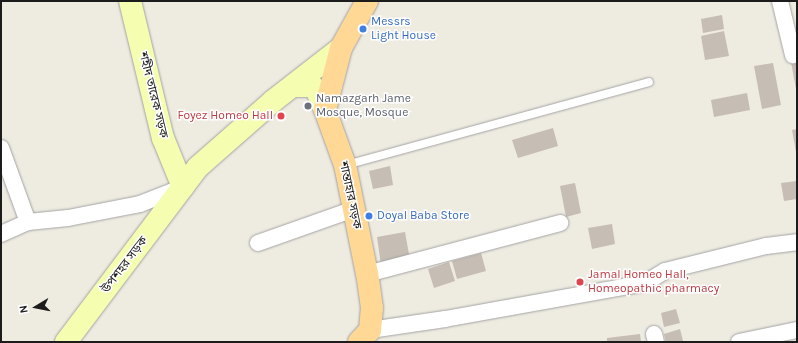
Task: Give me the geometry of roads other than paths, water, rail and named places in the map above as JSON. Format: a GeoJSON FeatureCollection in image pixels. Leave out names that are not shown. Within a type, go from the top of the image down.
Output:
{"type":"FeatureCollection","features":[{"type":"Feature","properties":{"kind":"main road","name":"শহীদ তারেক সড়ক"},"geometry":{"type":"LineString","coordinates":[[130,1],[163,138],[183,187]]}},
{"type":"Feature","properties":{"kind":"main road"},"geometry":{"type":"LineString","coordinates":[[326,110],[341,48],[367,1]]}},
{"type":"Feature","properties":{"kind":"main road","name":"উপশহর সড়ক"},"geometry":{"type":"LineString","coordinates":[[66,342],[198,167],[273,101],[341,48]]}},
{"type":"Feature","properties":{"kind":"main road"},"geometry":{"type":"LineString","coordinates":[[293,86],[305,84],[312,86],[317,91],[326,110]]}},
{"type":"Feature","properties":{"kind":"main road","name":"শান্তাহার সড়ক"},"geometry":{"type":"LineString","coordinates":[[326,110],[345,165],[367,274],[372,308],[364,336]]}},
{"type":"Feature","properties":{"kind":"street"},"geometry":{"type":"LineString","coordinates":[[787,10],[793,55]]}},
{"type":"Feature","properties":{"kind":"street"},"geometry":{"type":"LineString","coordinates":[[1,148],[28,222]]}},
{"type":"Feature","properties":{"kind":"street"},"geometry":{"type":"LineString","coordinates":[[1,234],[28,222],[140,204],[183,187]]}},
{"type":"Feature","properties":{"kind":"street"},"geometry":{"type":"LineString","coordinates":[[258,242],[354,209]]}},
{"type":"Feature","properties":{"kind":"street"},"geometry":{"type":"LineString","coordinates":[[367,274],[560,223]]}},
{"type":"Feature","properties":{"kind":"street"},"geometry":{"type":"LineString","coordinates":[[364,336],[445,319],[645,283],[665,271],[766,246],[797,242]]}},
{"type":"Feature","properties":{"kind":"street"},"geometry":{"type":"LineString","coordinates":[[739,342],[797,330]]}},
{"type":"Feature","properties":{"kind":"lane"},"geometry":{"type":"LineString","coordinates":[[345,165],[649,82]]}},
{"type":"Feature","properties":{"kind":"place","name":"Messrs Light House"},"geometry":{"type":"Point","coordinates":[363,29]}},
{"type":"Feature","properties":{"kind":"place","name":"Namazgarh Jame Mosque, Mosque"},"geometry":{"type":"Point","coordinates":[308,106]}},
{"type":"Feature","properties":{"kind":"place","name":"Foyez Homeo Hall"},"geometry":{"type":"Point","coordinates":[281,116]}},
{"type":"Feature","properties":{"kind":"place","name":"Doyal Baba Store"},"geometry":{"type":"Point","coordinates":[369,216]}},
{"type":"Feature","properties":{"kind":"place","name":"Jamal Homeo Hall, Homeopathic pharmacy"},"geometry":{"type":"Point","coordinates":[580,282]}}]}
